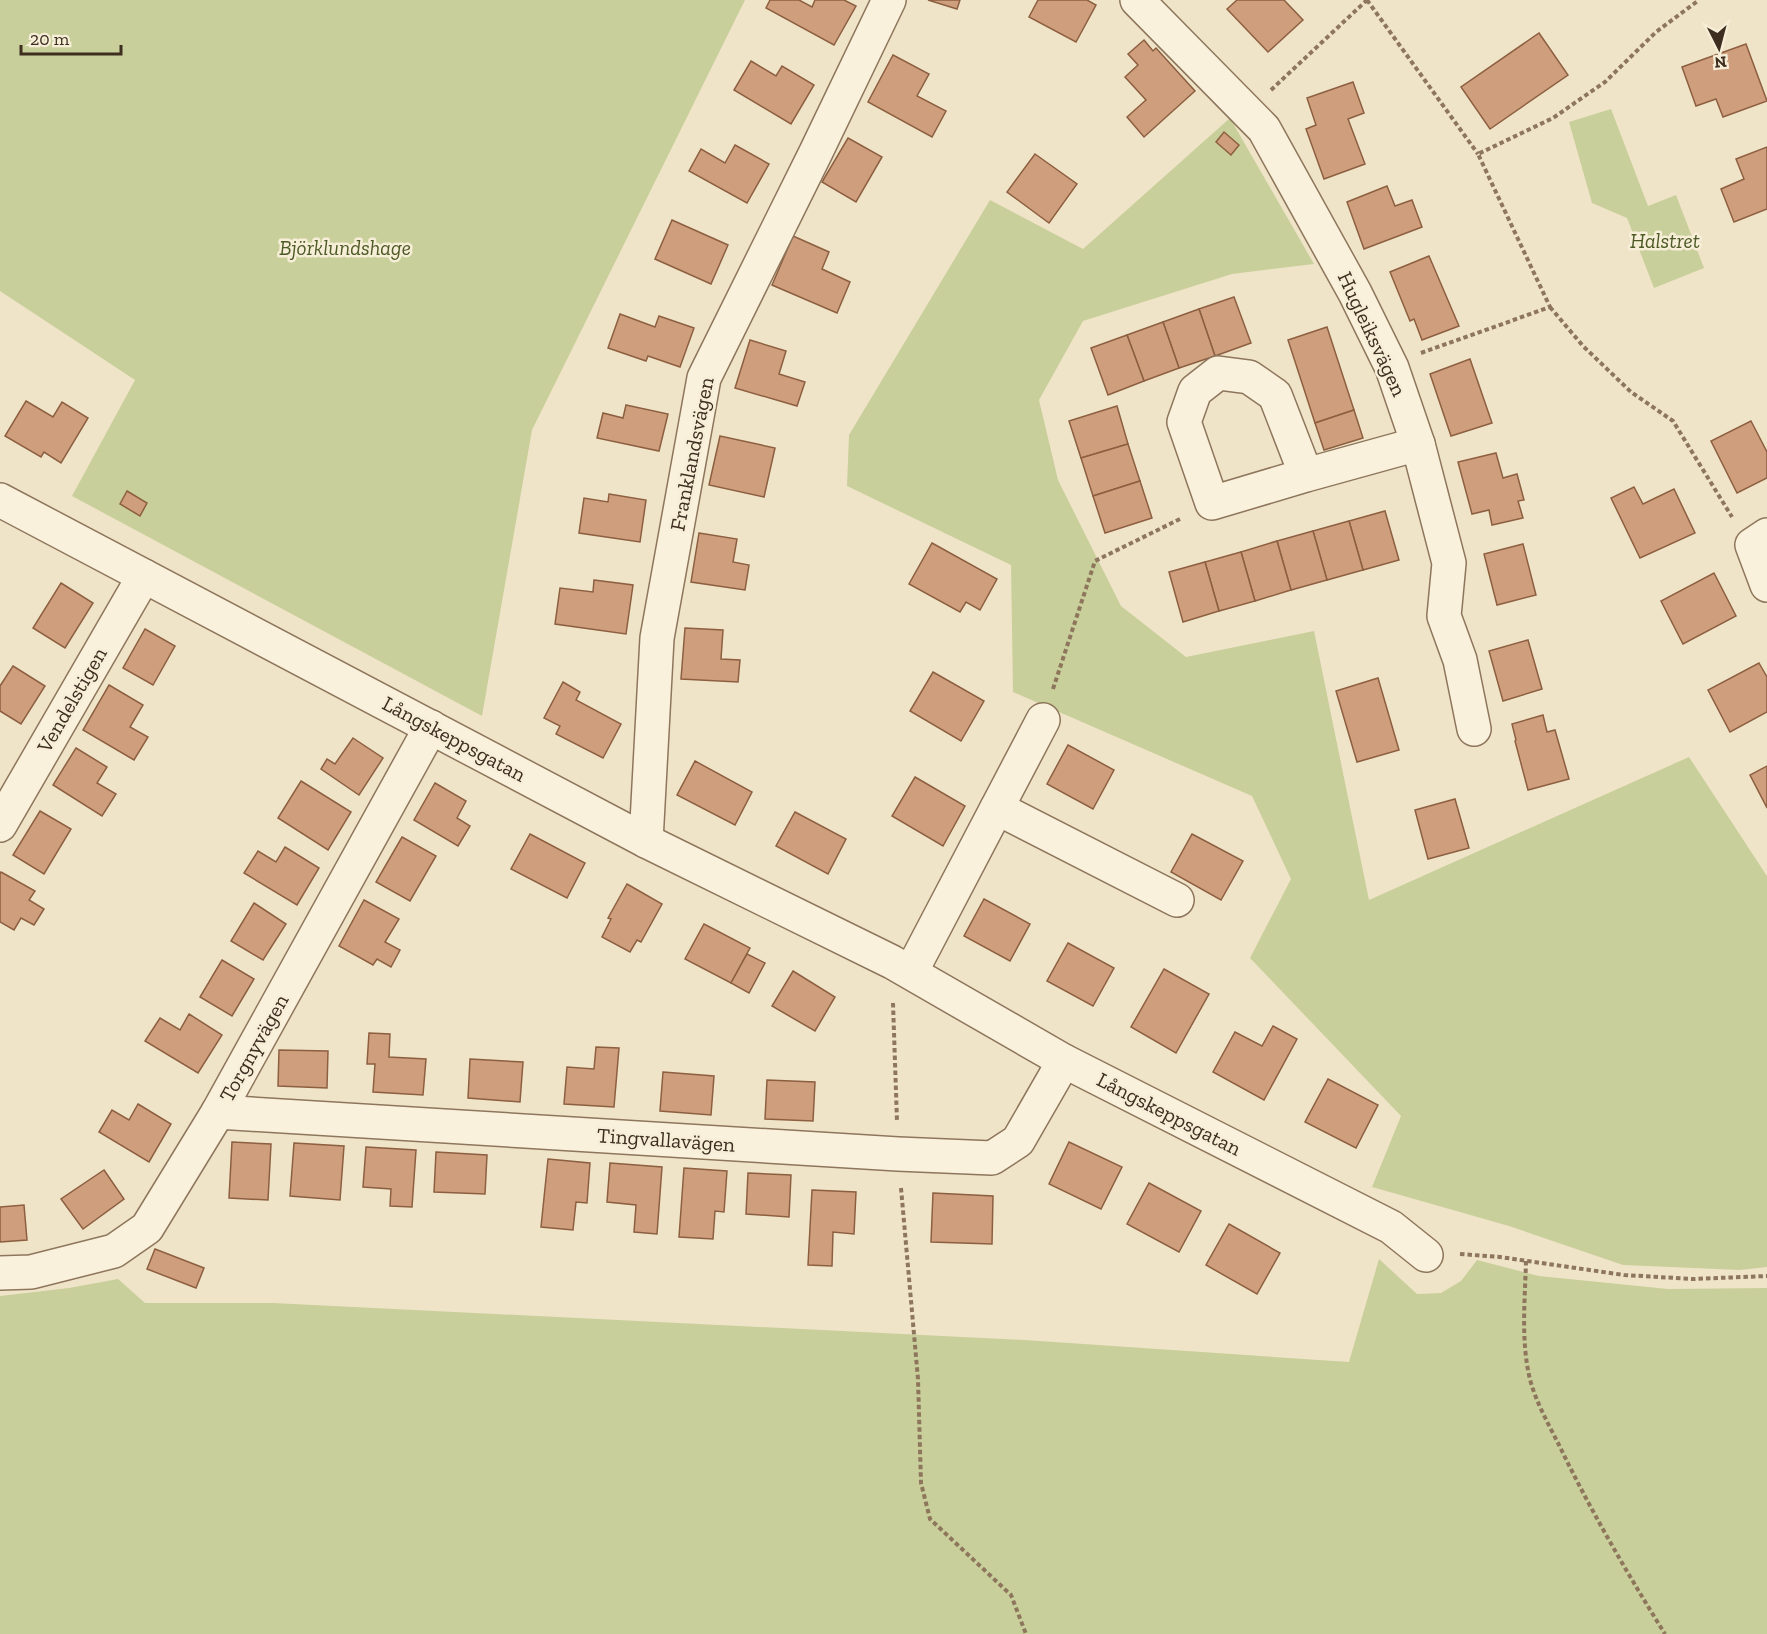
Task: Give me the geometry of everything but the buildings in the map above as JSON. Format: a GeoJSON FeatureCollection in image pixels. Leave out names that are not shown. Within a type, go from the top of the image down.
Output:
{"type":"FeatureCollection","features":[{"type":"Feature","properties":{"kind":"street","name":"Franklandsvägen"},"geometry":{"type":"LineString","coordinates":[[646,841],[657,638],[704,378],[889,0]]}},
{"type":"Feature","properties":{"kind":"street","name":"Hugleiksvägen"},"geometry":{"type":"LineString","coordinates":[[1137,0],[1264,129],[1355,293],[1392,368],[1418,444],[1449,562],[1444,616],[1460,660],[1474,729]]}},
{"type":"Feature","properties":{"kind":"street"},"geometry":{"type":"LineString","coordinates":[[1306,475],[1275,394],[1249,377],[1218,373],[1195,391],[1184,422],[1212,503],[1418,444]]}},
{"type":"Feature","properties":{"kind":"street","name":"Långskeppsgatan"},"geometry":{"type":"LineString","coordinates":[[0,500],[646,841],[901,967],[1064,1061],[1391,1227],[1426,1255]]}},
{"type":"Feature","properties":{"kind":"street"},"geometry":{"type":"LineString","coordinates":[[1759,540],[1767,585]]}},
{"type":"Feature","properties":{"kind":"street","name":"Vendelstigen"},"geometry":{"type":"LineString","coordinates":[[0,825],[144,576]]}},
{"type":"Feature","properties":{"kind":"street"},"geometry":{"type":"LineString","coordinates":[[901,967],[997,808],[1043,720]]}},
{"type":"Feature","properties":{"kind":"street","name":"Torgnyvägen"},"geometry":{"type":"LineString","coordinates":[[0,1273],[31,1272],[114,1251],[147,1228],[218,1112],[431,727]]}},
{"type":"Feature","properties":{"kind":"street"},"geometry":{"type":"LineString","coordinates":[[997,808],[1177,900]]}},
{"type":"Feature","properties":{"kind":"street","name":"Tingvallavägen"},"geometry":{"type":"LineString","coordinates":[[218,1112],[898,1155],[992,1158],[1018,1141],[1064,1061]]}},
{"type":"Feature","properties":{"kind":"path"},"geometry":{"type":"LineString","coordinates":[[1247,112],[1367,0],[1478,154],[1550,307],[1584,346],[1631,392],[1673,421],[1737,526],[1759,540]]}},
{"type":"Feature","properties":{"kind":"path"},"geometry":{"type":"LineString","coordinates":[[1478,154],[1553,118],[1605,82],[1656,32],[1699,0]]}},
{"type":"Feature","properties":{"kind":"path"},"geometry":{"type":"LineString","coordinates":[[1392,368],[1415,356],[1550,307]]}},
{"type":"Feature","properties":{"kind":"path"},"geometry":{"type":"LineString","coordinates":[[1043,720],[1095,561],[1212,503]]}},
{"type":"Feature","properties":{"kind":"path"},"geometry":{"type":"LineString","coordinates":[[901,967],[898,1155],[918,1379],[921,1483],[930,1519],[1011,1595],[1026,1634]]}},
{"type":"Feature","properties":{"kind":"path"},"geometry":{"type":"LineString","coordinates":[[1426,1255],[1465,1253],[1635,1276],[1693,1279],[1767,1276]]}},
{"type":"Feature","properties":{"kind":"path"},"geometry":{"type":"LineString","coordinates":[[1526,1261],[1523,1334],[1529,1377],[1583,1496],[1665,1634]]}},
{"type":"Feature","properties":{"kind":"green space","name":"Björklundshage"},"geometry":{"type":"Polygon","coordinates":[[[0,0],[745,0],[532,430],[482,716],[72,496],[135,380],[0,291],[0,0]]]}},
{"type":"Feature","properties":{"kind":"green space","name":"Halstret"},"geometry":{"type":"Polygon","coordinates":[[[1611,109],[1648,206],[1676,195],[1704,268],[1654,288],[1627,218],[1592,203],[1569,122],[1611,109]]]}},
{"type":"Feature","properties":{"kind":"green space"},"geometry":{"type":"Polygon","coordinates":[[[1230,118],[1314,264],[1232,274],[1083,321],[1039,400],[1058,480],[1121,606],[1186,657],[1314,631],[1369,900],[1689,757],[1767,876],[1767,1267],[1740,1270],[1623,1265],[1509,1226],[1372,1187],[1401,1116],[1250,958],[1291,879],[1252,796],[1013,692],[1011,565],[847,486],[849,435],[990,200],[1083,249],[1230,118]]]}},
{"type":"Feature","properties":{"kind":"green space"},"geometry":{"type":"Polygon","coordinates":[[[1379,1259],[1417,1294],[1441,1293],[1461,1281],[1477,1260],[1539,1276],[1668,1289],[1767,1288],[1767,1634],[0,1634],[0,1296],[69,1288],[118,1279],[145,1303],[273,1303],[1025,1340],[1349,1362],[1379,1259]]]}}]}
